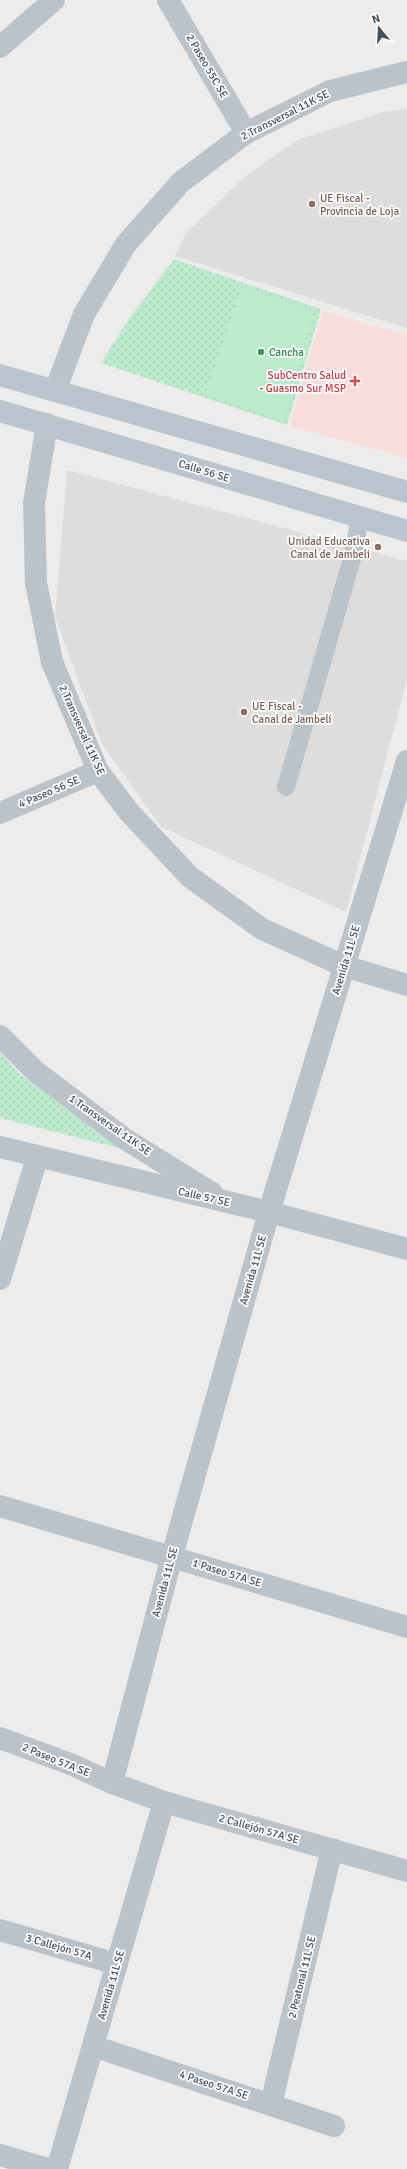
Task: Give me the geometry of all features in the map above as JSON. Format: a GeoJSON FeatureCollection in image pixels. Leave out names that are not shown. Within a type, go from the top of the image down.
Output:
{"type":"FeatureCollection","features":[{"type":"Feature","properties":{"kind":"main road"},"geometry":{"type":"LineString","coordinates":[[0,375],[407,492]]}},
{"type":"Feature","properties":{"kind":"main road","name":"Calle 56 SE"},"geometry":{"type":"LineString","coordinates":[[0,411],[407,531]]}},
{"type":"Feature","properties":{"kind":"street"},"geometry":{"type":"LineString","coordinates":[[0,47],[54,0]]}},
{"type":"Feature","properties":{"kind":"street","name":"2 Paseo 55C SE"},"geometry":{"type":"LineString","coordinates":[[168,0],[246,133]]}},
{"type":"Feature","properties":{"kind":"street","name":"2 Transversal 11K SE"},"geometry":{"type":"LineString","coordinates":[[55,391],[84,314],[126,244],[181,182],[246,133],[330,91],[407,72]]}},
{"type":"Feature","properties":{"kind":"street","name":"2 Transversal 11K SE"},"geometry":{"type":"LineString","coordinates":[[47,424],[34,503],[36,584],[52,662],[98,771],[129,812],[190,877],[262,929],[344,966],[407,985]]}},
{"type":"Feature","properties":{"kind":"street","name":"Avenida 11L SE"},"geometry":{"type":"LineString","coordinates":[[112,1783],[172,1556],[269,1212],[406,766]]}},
{"type":"Feature","properties":{"kind":"street","name":"4 Paseo 56 SE"},"geometry":{"type":"LineString","coordinates":[[0,813],[98,771]]}},
{"type":"Feature","properties":{"kind":"street","name":"1 Transversal 11K SE"},"geometry":{"type":"LineString","coordinates":[[0,1036],[34,1071],[125,1138],[228,1203]]}},
{"type":"Feature","properties":{"kind":"street","name":"Calle 57 SE"},"geometry":{"type":"LineString","coordinates":[[0,1147],[37,1158],[269,1212],[407,1249]]}},
{"type":"Feature","properties":{"kind":"street"},"geometry":{"type":"LineString","coordinates":[[0,1279],[37,1158]]}},
{"type":"Feature","properties":{"kind":"street","name":"1 Paseo 57A SE"},"geometry":{"type":"LineString","coordinates":[[0,1506],[407,1627]]}},
{"type":"Feature","properties":{"kind":"street","name":"2 Paseo 57A SE"},"geometry":{"type":"LineString","coordinates":[[0,1738],[73,1765],[112,1783]]}},
{"type":"Feature","properties":{"kind":"street","name":"2 Callejón 57A SE"},"geometry":{"type":"LineString","coordinates":[[112,1783],[164,1802],[407,1871]]}},
{"type":"Feature","properties":{"kind":"street","name":"Avenida 11L SE"},"geometry":{"type":"LineString","coordinates":[[57,2169],[164,1802]]}},
{"type":"Feature","properties":{"kind":"street","name":"2 Peatonal 11L SE"},"geometry":{"type":"LineString","coordinates":[[271,2104],[332,1849]]}},
{"type":"Feature","properties":{"kind":"street","name":"3 Callejón 57A"},"geometry":{"type":"LineString","coordinates":[[0,1930],[117,1964]]}},
{"type":"Feature","properties":{"kind":"street","name":"4 Paseo 57A SE"},"geometry":{"type":"LineString","coordinates":[[93,2046],[334,2126]]}},
{"type":"Feature","properties":{"kind":"street"},"geometry":{"type":"LineString","coordinates":[[0,2155],[48,2169]]}},
{"type":"Feature","properties":{"kind":"lane"},"geometry":{"type":"LineString","coordinates":[[286,787],[353,555],[360,518]]}},
{"type":"Feature","properties":{"kind":"shaded area","name":"UE Fiscal - Provincia de Loja"},"geometry":{"type":"Polygon","coordinates":[[[407,109],[407,328],[175,256],[186,233],[248,174],[297,140],[383,112],[407,109]]]}},
{"type":"Feature","properties":{"kind":"shaded area","name":"SubCentro Salud - Guasmo Sur MSP"},"geometry":{"type":"Polygon","coordinates":[[[323,311],[407,336],[407,458],[290,426],[323,311]]]}},
{"type":"Feature","properties":{"kind":"shaded area","name":"UE Fiscal - Canal de Jambelí"},"geometry":{"type":"Polygon","coordinates":[[[67,470],[407,561],[407,679],[346,912],[161,827],[102,744],[55,617],[67,470]]]}},
{"type":"Feature","properties":{"kind":"green space"},"geometry":{"type":"Polygon","coordinates":[[[174,259],[321,309],[287,425],[101,363],[129,319],[174,259]]]}},
{"type":"Feature","properties":{"kind":"green space","name":"Cancha"},"geometry":{"type":"Polygon","coordinates":[[[242,287],[314,311],[284,421],[205,394],[242,287]]]}},
{"type":"Feature","properties":{"kind":"green space"},"geometry":{"type":"Polygon","coordinates":[[[0,1053],[20,1074],[119,1148],[0,1118],[0,1053]]]}},
{"type":"Feature","properties":{"kind":"place","name":"UE Fiscal - Provincia de Loja"},"geometry":{"type":"Point","coordinates":[312,204]}},
{"type":"Feature","properties":{"kind":"place","name":"Cancha"},"geometry":{"type":"Point","coordinates":[261,352]}},
{"type":"Feature","properties":{"kind":"place","name":"SubCentro Salud - Guasmo Sur MSP"},"geometry":{"type":"Point","coordinates":[355,381]}},
{"type":"Feature","properties":{"kind":"place","name":"Unidad Educativa Canal de Jambeli"},"geometry":{"type":"Point","coordinates":[378,547]}},
{"type":"Feature","properties":{"kind":"place","name":"UE Fiscal - Canal de Jambelí"},"geometry":{"type":"Point","coordinates":[244,712]}}]}
